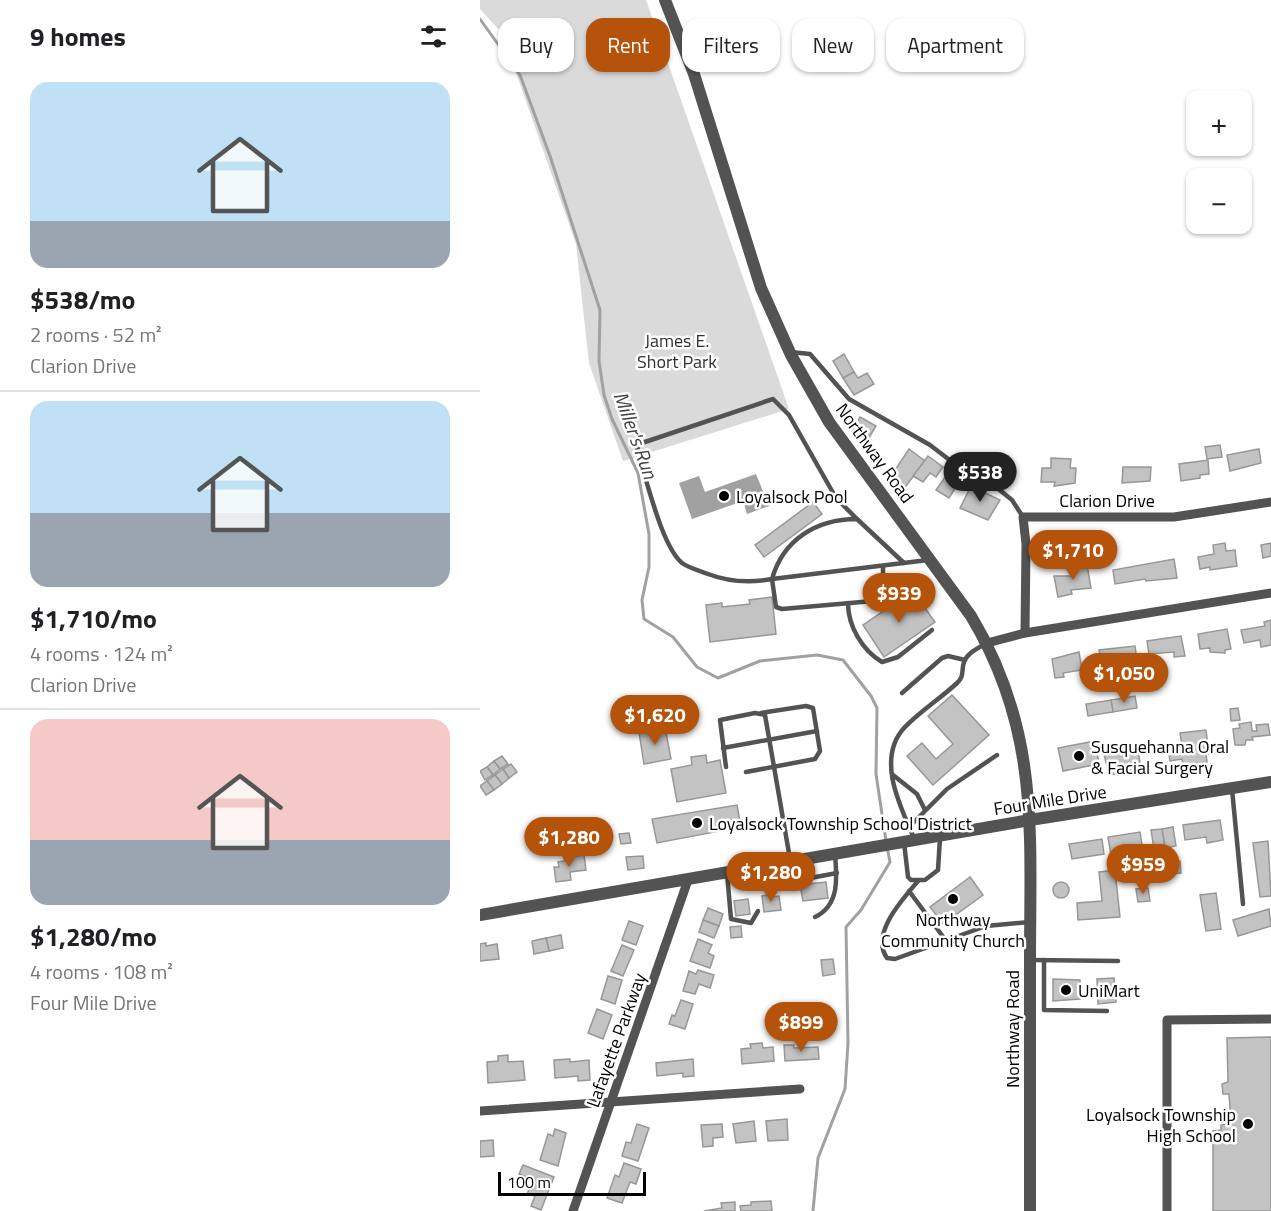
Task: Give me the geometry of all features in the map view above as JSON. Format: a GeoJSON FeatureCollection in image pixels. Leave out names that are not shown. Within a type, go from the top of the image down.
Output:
{"type":"FeatureCollection","features":[{"type":"Feature","properties":{"kind":"street","name":"Northway Road"},"geometry":{"type":"LineString","coordinates":[[665,0],[694,74],[761,288],[789,352],[830,422],[931,560],[987,643],[1010,696],[1023,751],[1029,820],[1029,1211]]}},
{"type":"Feature","properties":{"kind":"street","name":"Clarion Drive"},"geometry":{"type":"LineString","coordinates":[[1023,517],[1174,517],[1271,502]]}},
{"type":"Feature","properties":{"kind":"street"},"geometry":{"type":"LineString","coordinates":[[1023,517],[1026,544],[1025,633]]}},
{"type":"Feature","properties":{"kind":"street"},"geometry":{"type":"LineString","coordinates":[[987,643],[1025,633],[1271,593]]}},
{"type":"Feature","properties":{"kind":"street","name":"Four Mile Drive"},"geometry":{"type":"LineString","coordinates":[[480,915],[1029,820],[1271,782]]}},
{"type":"Feature","properties":{"kind":"street","name":"Lafayette Parkway"},"geometry":{"type":"LineString","coordinates":[[573,1211],[688,880]]}},
{"type":"Feature","properties":{"kind":"street"},"geometry":{"type":"LineString","coordinates":[[1167,1211],[1167,1020],[1271,1019]]}},
{"type":"Feature","properties":{"kind":"street"},"geometry":{"type":"LineString","coordinates":[[480,1111],[800,1089]]}},
{"type":"Feature","properties":{"kind":"lane"},"geometry":{"type":"LineString","coordinates":[[789,352],[810,354],[849,399],[930,446],[960,468],[996,487],[1012,500],[1023,517]]}},
{"type":"Feature","properties":{"kind":"lane"},"geometry":{"type":"LineString","coordinates":[[904,563],[836,498],[789,415],[773,399],[639,444],[637,451],[663,532],[682,563],[730,580],[756,582],[931,560]]}},
{"type":"Feature","properties":{"kind":"lane"},"geometry":{"type":"LineString","coordinates":[[857,519],[843,519],[818,526],[789,545],[778,560],[772,579],[776,607],[782,609],[873,601],[880,594],[883,566]]}},
{"type":"Feature","properties":{"kind":"lane"},"geometry":{"type":"LineString","coordinates":[[848,603],[851,626],[862,642],[882,662],[898,657],[932,630]]}},
{"type":"Feature","properties":{"kind":"lane"},"geometry":{"type":"LineString","coordinates":[[909,827],[898,804],[893,775],[893,748],[903,730],[957,683],[964,671],[965,660],[969,654],[987,643]]}},
{"type":"Feature","properties":{"kind":"lane"},"geometry":{"type":"LineString","coordinates":[[903,693],[942,658],[948,656],[965,660]]}},
{"type":"Feature","properties":{"kind":"lane"},"geometry":{"type":"LineString","coordinates":[[726,766],[720,720],[806,706],[813,708],[819,755],[815,759],[746,772]]}},
{"type":"Feature","properties":{"kind":"lane"},"geometry":{"type":"LineString","coordinates":[[761,713],[765,715],[774,767],[785,863],[782,876],[789,882],[837,873]]}},
{"type":"Feature","properties":{"kind":"lane"},"geometry":{"type":"LineString","coordinates":[[723,748],[817,731]]}},
{"type":"Feature","properties":{"kind":"lane"},"geometry":{"type":"LineString","coordinates":[[940,836],[938,870],[925,880],[911,880],[905,870],[905,842],[909,827],[947,789],[997,755]]}},
{"type":"Feature","properties":{"kind":"lane"},"geometry":{"type":"LineString","coordinates":[[893,775],[917,794],[925,810]]}},
{"type":"Feature","properties":{"kind":"lane"},"geometry":{"type":"LineString","coordinates":[[1232,789],[1240,854],[1238,879],[1243,904]]}},
{"type":"Feature","properties":{"kind":"lane"},"geometry":{"type":"LineString","coordinates":[[815,917],[823,913],[832,902],[837,873],[835,854]]}},
{"type":"Feature","properties":{"kind":"lane"},"geometry":{"type":"LineString","coordinates":[[727,873],[731,919],[751,923],[758,911]]}},
{"type":"Feature","properties":{"kind":"lane"},"geometry":{"type":"LineString","coordinates":[[918,881],[909,891],[881,938],[880,947],[887,958],[895,959],[986,927],[1029,922]]}},
{"type":"Feature","properties":{"kind":"lane"},"geometry":{"type":"LineString","coordinates":[[909,891],[947,942]]}},
{"type":"Feature","properties":{"kind":"lane"},"geometry":{"type":"LineString","coordinates":[[1029,960],[1119,961]]}},
{"type":"Feature","properties":{"kind":"lane"},"geometry":{"type":"LineString","coordinates":[[1044,960],[1044,1010]]}},
{"type":"Feature","properties":{"kind":"lane"},"geometry":{"type":"LineString","coordinates":[[1029,1010],[1107,1011]]}},
{"type":"Feature","properties":{"kind":"green space","name":"James E. Short Park"},"geometry":{"type":"Polygon","coordinates":[[[480,0],[646,0],[652,18],[586,18],[586,72],[670,72],[670,69],[789,409],[623,461],[589,363],[576,244],[516,72],[574,72],[574,18],[498,18],[498,29],[480,9],[480,0]]]}},
{"type":"Feature","properties":{"kind":"shaded area","name":"Loyalsock Pool"},"geometry":{"type":"Polygon","coordinates":[[[756,474],[769,506],[747,514],[743,501],[692,519],[679,483],[699,476],[705,492],[756,474]]]}},
{"type":"Feature","properties":{"kind":"building"},"geometry":{"type":"Polygon","coordinates":[[[844,354],[854,372],[843,378],[833,361],[844,354]]]}},
{"type":"Feature","properties":{"kind":"building"},"geometry":{"type":"Polygon","coordinates":[[[854,372],[858,378],[867,373],[874,384],[854,395],[843,378],[854,372]]]}},
{"type":"Feature","properties":{"kind":"building"},"geometry":{"type":"Polygon","coordinates":[[[860,417],[876,426],[867,441],[852,432],[860,417]]]}},
{"type":"Feature","properties":{"kind":"building"},"geometry":{"type":"Polygon","coordinates":[[[1220,445],[1222,457],[1207,459],[1205,447],[1220,445]]]}},
{"type":"Feature","properties":{"kind":"building"},"geometry":{"type":"Polygon","coordinates":[[[909,449],[925,461],[903,490],[889,479],[909,449]]]}},
{"type":"Feature","properties":{"kind":"building"},"geometry":{"type":"Polygon","coordinates":[[[1259,449],[1261,463],[1230,471],[1227,455],[1259,449]]]}},
{"type":"Feature","properties":{"kind":"building"},"geometry":{"type":"Polygon","coordinates":[[[928,456],[943,467],[936,477],[930,473],[923,482],[913,476],[928,456]]]}},
{"type":"Feature","properties":{"kind":"building"},"geometry":{"type":"Polygon","coordinates":[[[1051,458],[1071,459],[1070,468],[1076,468],[1075,483],[1054,486],[1055,482],[1041,482],[1042,468],[1051,468],[1051,458]]]}},
{"type":"Feature","properties":{"kind":"building"},"geometry":{"type":"Polygon","coordinates":[[[1208,460],[1209,474],[1181,481],[1179,464],[1208,460]]]}},
{"type":"Feature","properties":{"kind":"building"},"geometry":{"type":"Polygon","coordinates":[[[1123,467],[1151,467],[1150,481],[1122,483],[1123,467]]]}},
{"type":"Feature","properties":{"kind":"building"},"geometry":{"type":"Polygon","coordinates":[[[948,473],[960,481],[949,498],[936,490],[948,473]]]}},
{"type":"Feature","properties":{"kind":"building"},"geometry":{"type":"Polygon","coordinates":[[[971,486],[1000,500],[988,520],[960,508],[971,486]]]}},
{"type":"Feature","properties":{"kind":"building"},"geometry":{"type":"Polygon","coordinates":[[[813,502],[822,514],[764,557],[755,545],[813,502]]]}},
{"type":"Feature","properties":{"kind":"building"},"geometry":{"type":"Polygon","coordinates":[[[1225,543],[1226,551],[1235,550],[1237,566],[1210,570],[1210,567],[1200,569],[1198,557],[1214,554],[1213,545],[1225,543]]]}},
{"type":"Feature","properties":{"kind":"building"},"geometry":{"type":"Polygon","coordinates":[[[1271,543],[1271,556],[1263,558],[1261,545],[1271,543]]]}},
{"type":"Feature","properties":{"kind":"building"},"geometry":{"type":"Polygon","coordinates":[[[1174,559],[1177,578],[1146,581],[1145,579],[1115,584],[1113,570],[1174,559]]]}},
{"type":"Feature","properties":{"kind":"building"},"geometry":{"type":"Polygon","coordinates":[[[1087,565],[1091,588],[1071,590],[1072,594],[1058,597],[1054,576],[1073,576],[1072,567],[1087,565]]]}},
{"type":"Feature","properties":{"kind":"building"},"geometry":{"type":"Polygon","coordinates":[[[913,591],[935,622],[884,657],[863,625],[913,591]]]}},
{"type":"Feature","properties":{"kind":"building"},"geometry":{"type":"Polygon","coordinates":[[[772,597],[776,634],[710,642],[706,605],[722,603],[722,607],[750,604],[749,600],[772,597]]]}},
{"type":"Feature","properties":{"kind":"building"},"geometry":{"type":"Polygon","coordinates":[[[1271,620],[1271,645],[1261,647],[1260,640],[1244,643],[1241,630],[1265,626],[1264,622],[1271,620]]]}},
{"type":"Feature","properties":{"kind":"building"},"geometry":{"type":"Polygon","coordinates":[[[1227,629],[1231,649],[1225,650],[1225,653],[1210,652],[1210,648],[1200,649],[1198,634],[1227,629]]]}},
{"type":"Feature","properties":{"kind":"building"},"geometry":{"type":"Polygon","coordinates":[[[1181,636],[1185,656],[1174,657],[1174,652],[1149,654],[1147,641],[1181,636]]]}},
{"type":"Feature","properties":{"kind":"building"},"geometry":{"type":"Polygon","coordinates":[[[1135,646],[1137,661],[1115,668],[1115,665],[1102,667],[1099,650],[1135,646]]]}},
{"type":"Feature","properties":{"kind":"building"},"geometry":{"type":"Polygon","coordinates":[[[1079,652],[1082,670],[1063,673],[1064,677],[1055,678],[1052,659],[1079,652]]]}},
{"type":"Feature","properties":{"kind":"building"},"geometry":{"type":"Polygon","coordinates":[[[952,695],[989,735],[933,785],[907,756],[922,743],[936,759],[953,744],[928,716],[952,695]]]}},
{"type":"Feature","properties":{"kind":"building"},"geometry":{"type":"Polygon","coordinates":[[[1135,696],[1137,708],[1113,712],[1111,700],[1135,696]]]}},
{"type":"Feature","properties":{"kind":"building"},"geometry":{"type":"Polygon","coordinates":[[[1111,700],[1113,712],[1088,716],[1086,704],[1111,700]]]}},
{"type":"Feature","properties":{"kind":"building"},"geometry":{"type":"Polygon","coordinates":[[[1238,708],[1240,720],[1231,721],[1230,709],[1238,708]]]}},
{"type":"Feature","properties":{"kind":"building"},"geometry":{"type":"Polygon","coordinates":[[[1251,722],[1252,731],[1257,731],[1256,725],[1268,724],[1270,735],[1252,737],[1253,740],[1246,740],[1245,745],[1235,745],[1233,729],[1240,728],[1239,724],[1251,722]]]}},
{"type":"Feature","properties":{"kind":"building"},"geometry":{"type":"Polygon","coordinates":[[[665,727],[671,759],[644,764],[639,732],[665,727]]]}},
{"type":"Feature","properties":{"kind":"building"},"geometry":{"type":"Polygon","coordinates":[[[1206,730],[1209,754],[1206,754],[1207,762],[1183,765],[1182,759],[1170,761],[1168,748],[1182,746],[1180,733],[1206,730]]]}},
{"type":"Feature","properties":{"kind":"building","name":"Susquehanna Oral & Facial Surgery"},"geometry":{"type":"Polygon","coordinates":[[[1095,741],[1099,764],[1063,771],[1058,748],[1095,741]]]}},
{"type":"Feature","properties":{"kind":"building"},"geometry":{"type":"Polygon","coordinates":[[[1138,749],[1140,763],[1130,764],[1131,772],[1109,775],[1104,754],[1138,749]]]}},
{"type":"Feature","properties":{"kind":"building"},"geometry":{"type":"Polygon","coordinates":[[[706,755],[707,763],[720,760],[726,793],[677,802],[671,769],[692,765],[691,757],[706,755]]]}},
{"type":"Feature","properties":{"kind":"building"},"geometry":{"type":"Polygon","coordinates":[[[502,756],[508,764],[500,769],[494,761],[502,756]]]}},
{"type":"Feature","properties":{"kind":"building"},"geometry":{"type":"Polygon","coordinates":[[[494,761],[500,769],[493,775],[487,767],[494,761]]]}},
{"type":"Feature","properties":{"kind":"building"},"geometry":{"type":"Polygon","coordinates":[[[511,764],[517,772],[509,778],[503,769],[511,764]]]}},
{"type":"Feature","properties":{"kind":"building"},"geometry":{"type":"Polygon","coordinates":[[[487,767],[493,775],[485,780],[480,771],[487,767]]]}},
{"type":"Feature","properties":{"kind":"building"},"geometry":{"type":"Polygon","coordinates":[[[503,769],[509,778],[502,784],[495,775],[503,769]]]}},
{"type":"Feature","properties":{"kind":"building"},"geometry":{"type":"Polygon","coordinates":[[[495,775],[502,784],[494,790],[487,781],[495,775]]]}},
{"type":"Feature","properties":{"kind":"building"},"geometry":{"type":"Polygon","coordinates":[[[487,781],[494,790],[486,795],[480,786],[487,781]]]}},
{"type":"Feature","properties":{"kind":"building","name":"Loyalsock Township School District"},"geometry":{"type":"Polygon","coordinates":[[[737,805],[741,827],[657,843],[652,819],[737,805]]]}},
{"type":"Feature","properties":{"kind":"building"},"geometry":{"type":"Polygon","coordinates":[[[1220,820],[1223,840],[1207,843],[1206,837],[1185,840],[1183,825],[1220,820]]]}},
{"type":"Feature","properties":{"kind":"building"},"geometry":{"type":"Polygon","coordinates":[[[1173,827],[1176,846],[1165,848],[1162,829],[1173,827]]]}},
{"type":"Feature","properties":{"kind":"building"},"geometry":{"type":"Polygon","coordinates":[[[1162,829],[1165,848],[1154,849],[1151,830],[1162,829]]]}},
{"type":"Feature","properties":{"kind":"building"},"geometry":{"type":"Polygon","coordinates":[[[1140,832],[1143,851],[1111,855],[1108,837],[1140,832]]]}},
{"type":"Feature","properties":{"kind":"building"},"geometry":{"type":"Polygon","coordinates":[[[629,833],[631,843],[621,844],[619,834],[629,833]]]}},
{"type":"Feature","properties":{"kind":"building"},"geometry":{"type":"Polygon","coordinates":[[[1102,839],[1104,854],[1072,859],[1069,844],[1102,839]]]}},
{"type":"Feature","properties":{"kind":"building"},"geometry":{"type":"Polygon","coordinates":[[[1268,841],[1271,896],[1260,897],[1253,843],[1268,841]]]}},
{"type":"Feature","properties":{"kind":"building"},"geometry":{"type":"Polygon","coordinates":[[[584,855],[586,870],[570,872],[571,880],[556,882],[554,867],[559,867],[558,862],[565,861],[564,858],[584,855]]]}},
{"type":"Feature","properties":{"kind":"building"},"geometry":{"type":"Polygon","coordinates":[[[643,856],[644,868],[628,870],[626,857],[643,856]]]}},
{"type":"Feature","properties":{"kind":"building"},"geometry":{"type":"Polygon","coordinates":[[[1180,861],[1181,873],[1171,874],[1169,862],[1180,861]]]}},
{"type":"Feature","properties":{"kind":"building"},"geometry":{"type":"Polygon","coordinates":[[[1115,870],[1120,917],[1078,920],[1077,903],[1102,901],[1099,872],[1115,870]]]}},
{"type":"Feature","properties":{"kind":"building","name":"Northway Community Church"},"geometry":{"type":"Polygon","coordinates":[[[970,877],[983,895],[943,924],[930,907],[970,877]]]}},
{"type":"Feature","properties":{"kind":"building"},"geometry":{"type":"Polygon","coordinates":[[[826,882],[828,898],[803,901],[800,885],[826,882]]]}},
{"type":"Feature","properties":{"kind":"building"},"geometry":{"type":"Polygon","coordinates":[[[1061,882],[1069,890],[1061,898],[1053,890],[1061,882]]]}},
{"type":"Feature","properties":{"kind":"building"},"geometry":{"type":"Polygon","coordinates":[[[1148,888],[1150,901],[1138,902],[1136,889],[1148,888]]]}},
{"type":"Feature","properties":{"kind":"building"},"geometry":{"type":"Polygon","coordinates":[[[1216,893],[1221,929],[1206,931],[1200,895],[1216,893]]]}},
{"type":"Feature","properties":{"kind":"building"},"geometry":{"type":"Polygon","coordinates":[[[771,894],[771,897],[779,896],[781,910],[764,912],[762,896],[771,894]]]}},
{"type":"Feature","properties":{"kind":"building"},"geometry":{"type":"Polygon","coordinates":[[[748,899],[750,914],[736,916],[734,901],[748,899]]]}},
{"type":"Feature","properties":{"kind":"building"},"geometry":{"type":"Polygon","coordinates":[[[708,908],[723,914],[719,926],[703,920],[708,908]]]}},
{"type":"Feature","properties":{"kind":"building"},"geometry":{"type":"Polygon","coordinates":[[[1269,909],[1271,926],[1238,936],[1233,920],[1269,909]]]}},
{"type":"Feature","properties":{"kind":"building"},"geometry":{"type":"Polygon","coordinates":[[[703,920],[719,926],[714,938],[699,932],[703,920]]]}},
{"type":"Feature","properties":{"kind":"building"},"geometry":{"type":"Polygon","coordinates":[[[629,921],[643,926],[636,945],[622,940],[629,921]]]}},
{"type":"Feature","properties":{"kind":"building"},"geometry":{"type":"Polygon","coordinates":[[[741,926],[742,937],[731,938],[730,927],[741,926]]]}},
{"type":"Feature","properties":{"kind":"building"},"geometry":{"type":"Polygon","coordinates":[[[561,935],[563,948],[549,951],[546,938],[561,935]]]}},
{"type":"Feature","properties":{"kind":"building"},"geometry":{"type":"Polygon","coordinates":[[[546,938],[549,951],[534,954],[532,941],[546,938]]]}},
{"type":"Feature","properties":{"kind":"building"},"geometry":{"type":"Polygon","coordinates":[[[698,939],[712,945],[708,953],[714,956],[710,968],[690,961],[698,939]]]}},
{"type":"Feature","properties":{"kind":"building"},"geometry":{"type":"Polygon","coordinates":[[[486,943],[486,946],[497,944],[499,959],[480,961],[480,944],[486,943]]]}},
{"type":"Feature","properties":{"kind":"building"},"geometry":{"type":"Polygon","coordinates":[[[622,945],[634,950],[623,976],[611,971],[622,945]]]}},
{"type":"Feature","properties":{"kind":"building"},"geometry":{"type":"Polygon","coordinates":[[[833,959],[835,974],[823,976],[821,960],[833,959]]]}},
{"type":"Feature","properties":{"kind":"building"},"geometry":{"type":"Polygon","coordinates":[[[698,970],[714,975],[710,988],[699,984],[695,994],[683,991],[689,971],[696,974],[698,970]]]}},
{"type":"Feature","properties":{"kind":"building"},"geometry":{"type":"Polygon","coordinates":[[[608,976],[622,980],[615,1004],[601,999],[608,976]]]}},
{"type":"Feature","properties":{"kind":"building"},"geometry":{"type":"Polygon","coordinates":[[[1114,978],[1116,1002],[1098,1004],[1097,979],[1114,978]]]}},
{"type":"Feature","properties":{"kind":"building","name":"UniMart"},"geometry":{"type":"Polygon","coordinates":[[[1053,979],[1080,980],[1080,999],[1053,1001],[1053,979]]]}},
{"type":"Feature","properties":{"kind":"building"},"geometry":{"type":"Polygon","coordinates":[[[681,1000],[693,1004],[685,1029],[669,1024],[681,1000]]]}},
{"type":"Feature","properties":{"kind":"building"},"geometry":{"type":"Polygon","coordinates":[[[597,1009],[612,1015],[603,1039],[588,1033],[597,1009]]]}},
{"type":"Feature","properties":{"kind":"building","name":"Loyalsock Township High School"},"geometry":{"type":"Polygon","coordinates":[[[1271,1037],[1271,1211],[1213,1211],[1213,1131],[1221,1130],[1221,1125],[1231,1123],[1229,1094],[1223,1094],[1222,1084],[1228,1082],[1227,1038],[1271,1037]]]}},
{"type":"Feature","properties":{"kind":"building"},"geometry":{"type":"Polygon","coordinates":[[[762,1043],[763,1048],[773,1047],[774,1061],[742,1064],[741,1049],[751,1048],[750,1044],[762,1043]]]}},
{"type":"Feature","properties":{"kind":"building"},"geometry":{"type":"Polygon","coordinates":[[[784,1045],[794,1045],[794,1048],[818,1047],[819,1059],[785,1061],[784,1045]]]}},
{"type":"Feature","properties":{"kind":"building"},"geometry":{"type":"Polygon","coordinates":[[[508,1055],[508,1062],[523,1061],[525,1080],[488,1083],[487,1062],[498,1061],[498,1056],[508,1055]]]}},
{"type":"Feature","properties":{"kind":"building"},"geometry":{"type":"Polygon","coordinates":[[[570,1059],[570,1062],[589,1060],[590,1080],[578,1081],[578,1076],[555,1078],[554,1060],[570,1059]]]}},
{"type":"Feature","properties":{"kind":"building"},"geometry":{"type":"Polygon","coordinates":[[[693,1059],[694,1076],[683,1077],[683,1073],[657,1076],[656,1063],[693,1059]]]}},
{"type":"Feature","properties":{"kind":"building"},"geometry":{"type":"Polygon","coordinates":[[[787,1119],[788,1140],[768,1141],[766,1121],[787,1119]]]}},
{"type":"Feature","properties":{"kind":"building"},"geometry":{"type":"Polygon","coordinates":[[[754,1121],[756,1141],[736,1143],[733,1124],[754,1121]]]}},
{"type":"Feature","properties":{"kind":"building"},"geometry":{"type":"Polygon","coordinates":[[[637,1124],[649,1128],[638,1161],[622,1156],[626,1142],[631,1143],[637,1124]]]}},
{"type":"Feature","properties":{"kind":"building"},"geometry":{"type":"Polygon","coordinates":[[[722,1124],[723,1137],[713,1138],[713,1146],[703,1147],[701,1125],[722,1124]]]}},
{"type":"Feature","properties":{"kind":"building"},"geometry":{"type":"Polygon","coordinates":[[[555,1129],[566,1133],[558,1166],[540,1160],[548,1134],[553,1136],[555,1129]]]}},
{"type":"Feature","properties":{"kind":"building"},"geometry":{"type":"Polygon","coordinates":[[[493,1140],[494,1156],[480,1157],[480,1141],[493,1140]]]}},
{"type":"Feature","properties":{"kind":"building"},"geometry":{"type":"Polygon","coordinates":[[[624,1163],[641,1169],[636,1184],[630,1182],[622,1203],[607,1198],[615,1175],[619,1177],[624,1163]]]}},
{"type":"Feature","properties":{"kind":"building"},"geometry":{"type":"Polygon","coordinates":[[[523,1165],[554,1177],[541,1210],[531,1206],[535,1196],[527,1194],[533,1180],[519,1174],[523,1165]]]}},
{"type":"Feature","properties":{"kind":"building"},"geometry":{"type":"Polygon","coordinates":[[[771,1201],[772,1211],[741,1211],[740,1206],[751,1205],[751,1202],[771,1201]]]}},
{"type":"Feature","properties":{"kind":"building"},"geometry":{"type":"Polygon","coordinates":[[[735,1202],[735,1211],[704,1211],[722,1208],[721,1203],[735,1202]]]}},
{"type":"Feature","properties":{"kind":"waterway","name":"Miller's Run"},"geometry":{"type":"LineString","coordinates":[[480,19],[520,75],[550,156],[600,310],[599,361],[604,395],[612,419],[638,473],[649,534],[649,567],[642,600],[644,619],[673,637],[697,667],[718,678],[760,661],[817,655],[843,660],[871,696],[877,708],[876,774],[886,841]]}},
{"type":"Feature","properties":{"kind":"waterway","name":"Miller's Run"},"geometry":{"type":"LineString","coordinates":[[813,1211],[818,1158],[845,1089],[848,1043],[846,927],[861,910],[890,862],[887,847]]}},
{"type":"Feature","properties":{"kind":"place","name":"Loyalsock Pool"},"geometry":{"type":"Point","coordinates":[724,496]}},
{"type":"Feature","properties":{"kind":"place","name":"Susquehanna Oral & Facial Surgery"},"geometry":{"type":"Point","coordinates":[1079,756]}},
{"type":"Feature","properties":{"kind":"place","name":"Loyalsock Township School District"},"geometry":{"type":"Point","coordinates":[697,823]}},
{"type":"Feature","properties":{"kind":"place","name":"Northway Community Church"},"geometry":{"type":"Point","coordinates":[953,899]}},
{"type":"Feature","properties":{"kind":"place","name":"UniMart"},"geometry":{"type":"Point","coordinates":[1066,990]}},
{"type":"Feature","properties":{"kind":"place","name":"Loyalsock Township High School"},"geometry":{"type":"Point","coordinates":[1248,1124]}}]}
